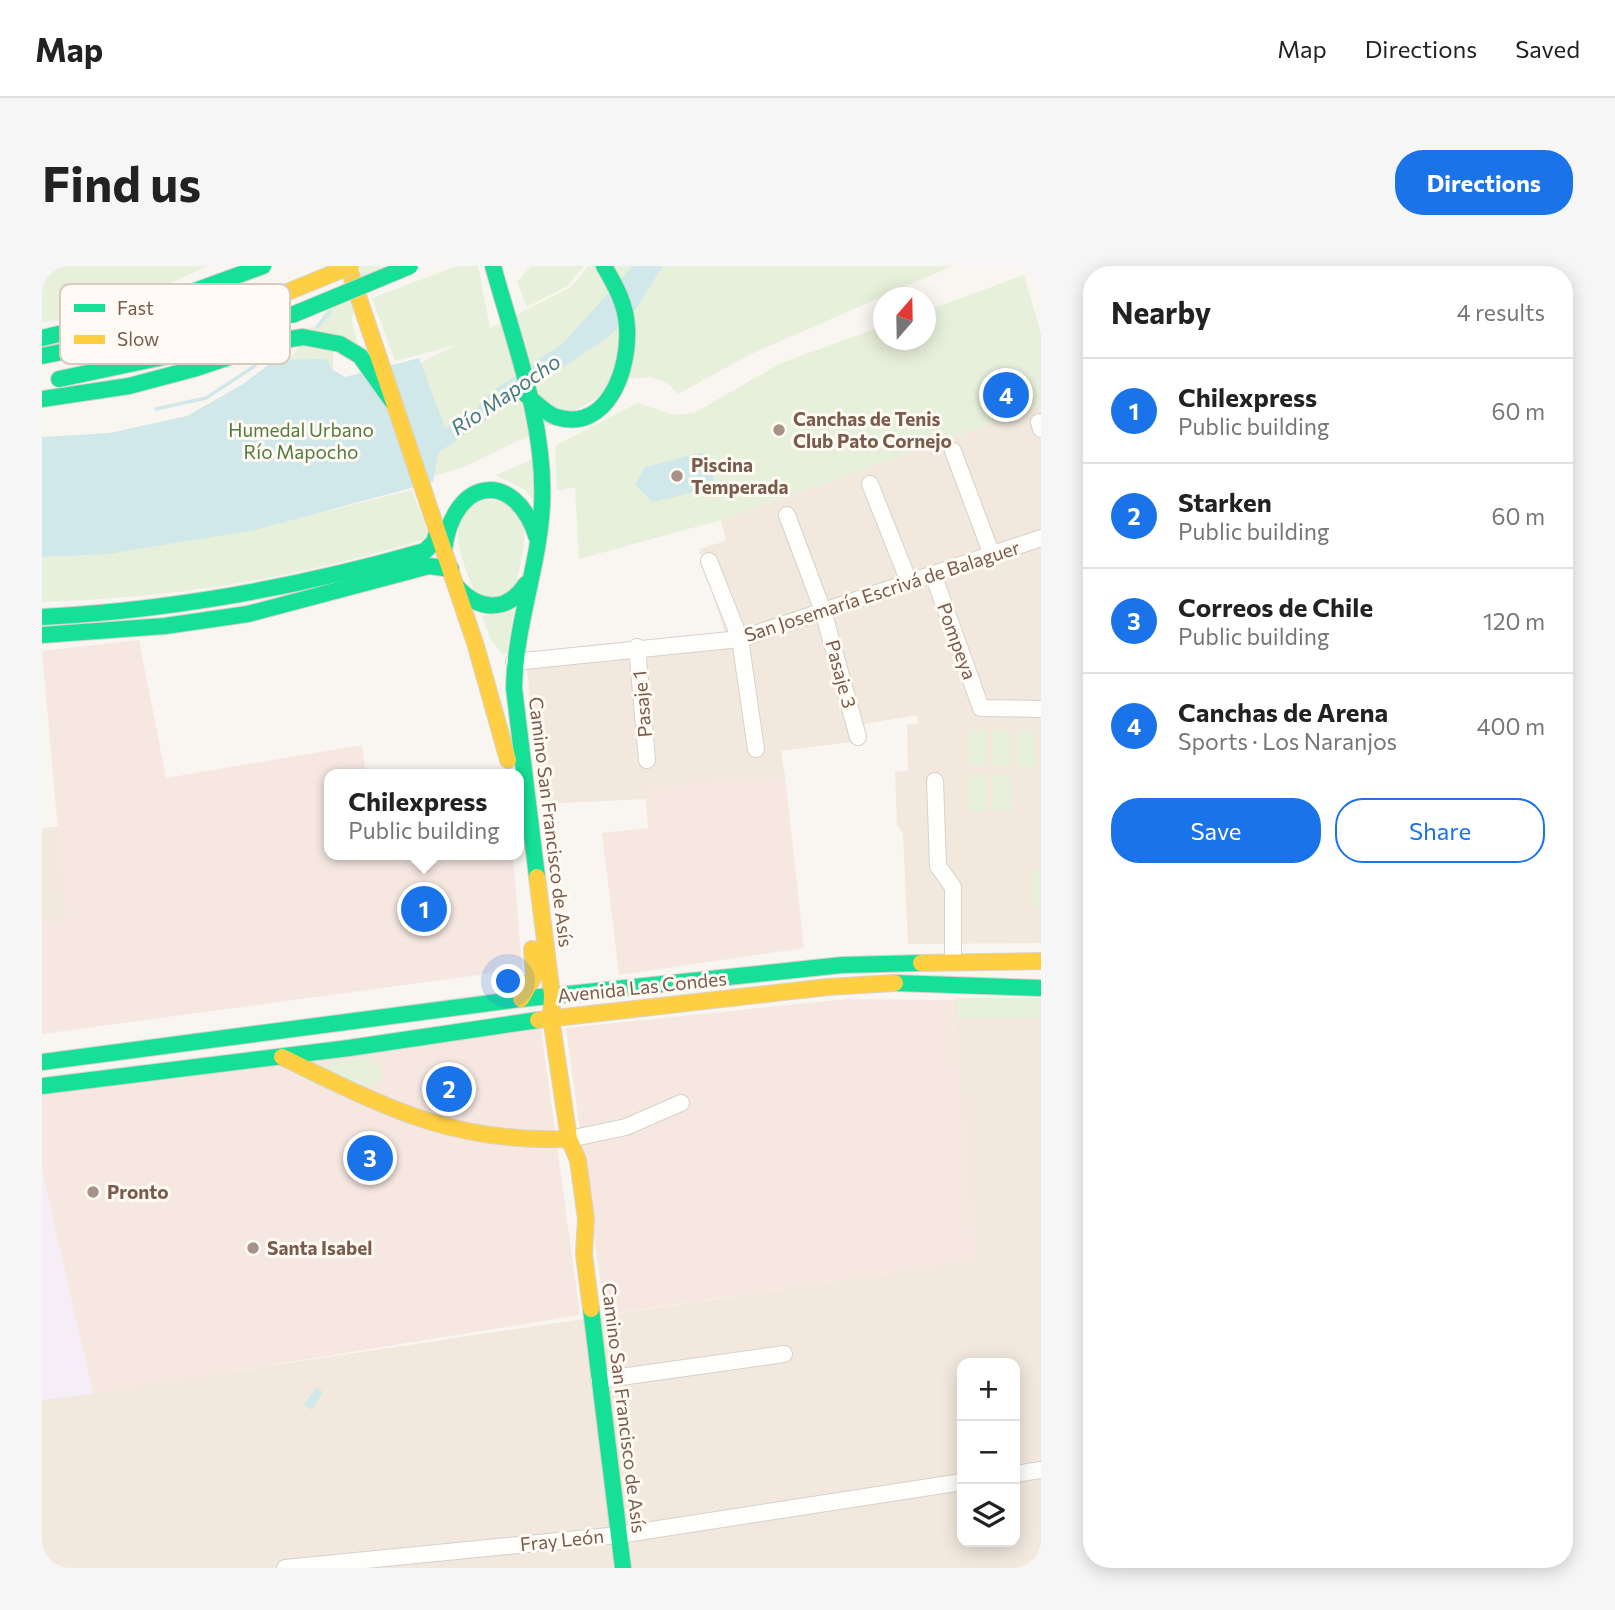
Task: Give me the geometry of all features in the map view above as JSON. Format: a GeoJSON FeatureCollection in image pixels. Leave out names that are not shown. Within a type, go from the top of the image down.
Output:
{"type":"FeatureCollection","features":[{"type":"Feature","properties":{"kind":"main road"},"geometry":{"type":"LineString","coordinates":[[214,284],[263,266]]}},
{"type":"Feature","properties":{"kind":"main road"},"geometry":{"type":"LineString","coordinates":[[290,291],[350,266]]}},
{"type":"Feature","properties":{"kind":"main road","name":"Camino San Francisco de Asís"},"geometry":{"type":"LineString","coordinates":[[350,266],[392,401],[476,646],[503,734],[509,769]]}},
{"type":"Feature","properties":{"kind":"main road"},"geometry":{"type":"LineString","coordinates":[[290,316],[410,266]]}},
{"type":"Feature","properties":{"kind":"main road","name":"Camino San Francisco de Asís"},"geometry":{"type":"LineString","coordinates":[[493,266],[535,434],[543,492],[538,544],[528,581],[514,662],[517,730],[522,769]]}},
{"type":"Feature","properties":{"kind":"main road"},"geometry":{"type":"LineString","coordinates":[[525,394],[549,415],[570,421],[594,413],[612,394],[626,363],[629,322],[621,293],[604,266]]}},
{"type":"Feature","properties":{"kind":"main road"},"geometry":{"type":"LineString","coordinates":[[42,338],[60,334]]}},
{"type":"Feature","properties":{"kind":"main road"},"geometry":{"type":"LineString","coordinates":[[290,340],[303,337],[340,344],[360,356],[392,401]]}},
{"type":"Feature","properties":{"kind":"main road"},"geometry":{"type":"LineString","coordinates":[[42,356],[60,353]]}},
{"type":"Feature","properties":{"kind":"main road"},"geometry":{"type":"LineString","coordinates":[[42,381],[135,364]]}},
{"type":"Feature","properties":{"kind":"main road"},"geometry":{"type":"LineString","coordinates":[[42,399],[129,386],[211,364]]}},
{"type":"Feature","properties":{"kind":"main road"},"geometry":{"type":"LineString","coordinates":[[443,551],[449,523],[458,506],[471,494],[486,490],[511,497],[525,510],[534,526],[538,544]]}},
{"type":"Feature","properties":{"kind":"main road"},"geometry":{"type":"LineString","coordinates":[[42,617],[154,609],[256,593],[425,551],[434,542],[437,532]]}},
{"type":"Feature","properties":{"kind":"main road"},"geometry":{"type":"LineString","coordinates":[[42,635],[123,630],[238,616],[292,605],[429,566],[453,577],[468,600],[478,605],[498,607],[516,598],[528,581]]}},
{"type":"Feature","properties":{"kind":"main road"},"geometry":{"type":"LineString","coordinates":[[476,646],[490,658],[514,662]]}},
{"type":"Feature","properties":{"kind":"main road","name":"Camino San Francisco de Asís"},"geometry":{"type":"LineString","coordinates":[[524,783],[552,995],[551,1018],[569,1139],[564,1166],[574,1231],[584,1254],[624,1568]]}},
{"type":"Feature","properties":{"kind":"main road","name":"Camino San Francisco de Asís"},"geometry":{"type":"LineString","coordinates":[[521,999],[531,984],[535,968],[522,860]]}},
{"type":"Feature","properties":{"kind":"main road","name":"Avenida Las Condes"},"geometry":{"type":"LineString","coordinates":[[42,1062],[552,995],[876,962],[1041,961]]}},
{"type":"Feature","properties":{"kind":"main road","name":"Avenida Las Condes"},"geometry":{"type":"LineString","coordinates":[[42,1086],[282,1057],[551,1018],[856,984],[1041,988]]}},
{"type":"Feature","properties":{"kind":"main road"},"geometry":{"type":"LineString","coordinates":[[164,1070],[170,1055],[188,1042]]}},
{"type":"Feature","properties":{"kind":"main road"},"geometry":{"type":"LineString","coordinates":[[282,1057],[383,1106],[440,1129],[498,1140],[569,1139]]}},
{"type":"Feature","properties":{"kind":"street"},"geometry":{"type":"LineString","coordinates":[[953,451],[992,555]]}},
{"type":"Feature","properties":{"kind":"street"},"geometry":{"type":"LineString","coordinates":[[870,484],[909,582]]}},
{"type":"Feature","properties":{"kind":"street","name":"Pasaje 3"},"geometry":{"type":"LineString","coordinates":[[787,515],[823,611],[858,737]]}},
{"type":"Feature","properties":{"kind":"street","name":"San Josemaría Escrivá de Balaguer"},"geometry":{"type":"LineString","coordinates":[[514,662],[637,647],[740,639],[1041,538]]}},
{"type":"Feature","properties":{"kind":"street"},"geometry":{"type":"LineString","coordinates":[[709,561],[740,639],[756,748]]}},
{"type":"Feature","properties":{"kind":"street","name":"Pompeya"},"geometry":{"type":"LineString","coordinates":[[933,574],[981,708],[1041,709]]}},
{"type":"Feature","properties":{"kind":"street","name":"Pasaje 1"},"geometry":{"type":"LineString","coordinates":[[637,647],[647,760]]}},
{"type":"Feature","properties":{"kind":"street"},"geometry":{"type":"LineString","coordinates":[[935,780],[937,866],[953,887],[953,962]]}},
{"type":"Feature","properties":{"kind":"street"},"geometry":{"type":"LineString","coordinates":[[569,1139],[626,1126],[681,1103]]}},
{"type":"Feature","properties":{"kind":"street"},"geometry":{"type":"LineString","coordinates":[[600,1380],[784,1354]]}},
{"type":"Feature","properties":{"kind":"street"},"geometry":{"type":"LineString","coordinates":[[1020,1473],[1041,1470]]}},
{"type":"Feature","properties":{"kind":"street","name":"Fray León"},"geometry":{"type":"LineString","coordinates":[[285,1568],[619,1535],[957,1483]]}},
{"type":"Feature","properties":{"kind":"shaded area"},"geometry":{"type":"Polygon","coordinates":[[[1041,406],[1041,943],[908,944],[903,833],[897,825],[895,772],[908,771],[907,725],[918,723],[917,715],[864,724],[866,740],[781,751],[785,776],[645,787],[646,799],[539,804],[527,667],[729,646],[699,549],[726,541],[721,520],[1041,406]]]}},
{"type":"Feature","properties":{"kind":"shaded area"},"geometry":{"type":"Polygon","coordinates":[[[139,640],[166,778],[362,745],[365,769],[324,769],[324,860],[513,860],[522,969],[42,1034],[42,922],[66,919],[42,651],[139,640]]]}},
{"type":"Feature","properties":{"kind":"shaded area"},"geometry":{"type":"Polygon","coordinates":[[[785,776],[804,948],[619,975],[602,833],[648,828],[645,787],[785,776]]]}},
{"type":"Feature","properties":{"kind":"shaded area"},"geometry":{"type":"Polygon","coordinates":[[[58,826],[66,919],[42,922],[42,828],[58,826]]]}},
{"type":"Feature","properties":{"kind":"shaded area"},"geometry":{"type":"Polygon","coordinates":[[[1041,998],[1041,1568],[42,1568],[42,1400],[976,1260],[952,1000],[1041,998]]]}},
{"type":"Feature","properties":{"kind":"shaded area"},"geometry":{"type":"Polygon","coordinates":[[[847,999],[952,1000],[977,1260],[605,1315],[566,1028],[847,999]]]}},
{"type":"Feature","properties":{"kind":"shaded area"},"geometry":{"type":"Polygon","coordinates":[[[541,1028],[580,1315],[93,1394],[42,1171],[42,1095],[541,1028]]]}},
{"type":"Feature","properties":{"kind":"shaded area"},"geometry":{"type":"Polygon","coordinates":[[[42,1171],[93,1394],[42,1400],[42,1171]]]}},
{"type":"Feature","properties":{"kind":"green space"},"geometry":{"type":"Polygon","coordinates":[[[42,266],[207,266],[168,284],[60,284],[60,320],[42,322],[42,266]]]}},
{"type":"Feature","properties":{"kind":"green space","name":"Humedal Urbano Río Mapocho"},"geometry":{"type":"Polygon","coordinates":[[[353,266],[383,266],[359,301],[351,320],[358,344],[333,353],[333,374],[340,382],[408,369],[456,345],[395,361],[372,298],[457,266],[478,266],[490,328],[571,287],[588,266],[952,266],[904,287],[873,287],[873,301],[751,354],[678,394],[667,383],[651,377],[629,379],[553,424],[464,467],[405,485],[133,435],[202,416],[280,370],[285,364],[290,364],[290,358],[311,333],[299,331],[317,325],[353,266]]]}},
{"type":"Feature","properties":{"kind":"green space"},"geometry":{"type":"Polygon","coordinates":[[[531,266],[584,266],[567,286],[527,307],[517,282],[531,266]]]}},
{"type":"Feature","properties":{"kind":"green space","name":"Canchas de Tenis Club Pato Cornejo"},"geometry":{"type":"Polygon","coordinates":[[[1024,275],[1041,334],[1041,406],[721,520],[579,559],[575,487],[557,491],[555,446],[638,403],[674,415],[694,413],[781,363],[873,330],[873,350],[936,350],[936,307],[1024,275]]]}},
{"type":"Feature","properties":{"kind":"green space"},"geometry":{"type":"Polygon","coordinates":[[[533,459],[536,504],[525,490],[496,475],[533,459]]]}},
{"type":"Feature","properties":{"kind":"green space"},"geometry":{"type":"Polygon","coordinates":[[[412,490],[428,533],[425,539],[329,565],[235,584],[141,596],[42,602],[42,557],[182,542],[274,524],[412,490]]]}},
{"type":"Feature","properties":{"kind":"green space"},"geometry":{"type":"Polygon","coordinates":[[[487,499],[506,503],[524,525],[524,545],[516,585],[499,600],[475,593],[458,539],[463,515],[472,506],[487,499]]]}},
{"type":"Feature","properties":{"kind":"green space"},"geometry":{"type":"Polygon","coordinates":[[[514,609],[507,653],[503,655],[491,640],[482,616],[514,609]]]}},
{"type":"Feature","properties":{"kind":"green space"},"geometry":{"type":"Polygon","coordinates":[[[968,730],[987,730],[987,765],[968,765],[968,730]]]}},
{"type":"Feature","properties":{"kind":"green space"},"geometry":{"type":"Polygon","coordinates":[[[992,730],[1010,730],[1011,766],[992,766],[992,730]]]}},
{"type":"Feature","properties":{"kind":"green space"},"geometry":{"type":"Polygon","coordinates":[[[1017,731],[1035,731],[1036,767],[1017,767],[1017,731]]]}},
{"type":"Feature","properties":{"kind":"green space"},"geometry":{"type":"Polygon","coordinates":[[[969,775],[988,775],[988,811],[969,811],[969,775]]]}},
{"type":"Feature","properties":{"kind":"green space"},"geometry":{"type":"Polygon","coordinates":[[[993,775],[1011,775],[1012,811],[993,810],[993,775]]]}},
{"type":"Feature","properties":{"kind":"green space"},"geometry":{"type":"Polygon","coordinates":[[[1033,870],[1041,870],[1041,906],[1033,906],[1033,870]]]}},
{"type":"Feature","properties":{"kind":"green space"},"geometry":{"type":"Polygon","coordinates":[[[957,998],[1041,998],[1041,1019],[958,1018],[957,998]]]}},
{"type":"Feature","properties":{"kind":"green space"},"geometry":{"type":"Polygon","coordinates":[[[371,1057],[372,1065],[381,1064],[382,1081],[373,1082],[373,1087],[362,1087],[327,1069],[332,1062],[371,1057]]]}},
{"type":"Feature","properties":{"kind":"water","name":"Río Mapocho"},"geometry":{"type":"Polygon","coordinates":[[[633,266],[663,266],[635,310],[608,337],[438,453],[433,482],[255,530],[107,554],[42,557],[42,437],[110,433],[187,416],[243,384],[270,364],[290,364],[290,360],[326,359],[332,369],[345,377],[419,358],[445,428],[473,412],[490,393],[563,343],[633,266]]]}},
{"type":"Feature","properties":{"kind":"water","name":"Piscina Temperada"},"geometry":{"type":"Polygon","coordinates":[[[704,452],[717,487],[653,502],[635,485],[645,467],[704,452]]]}},
{"type":"Feature","properties":{"kind":"water"},"geometry":{"type":"Polygon","coordinates":[[[316,1387],[323,1392],[312,1410],[304,1405],[316,1387]]]}},
{"type":"Feature","properties":{"kind":"waterway"},"geometry":{"type":"LineString","coordinates":[[317,327],[330,312]]}},
{"type":"Feature","properties":{"kind":"waterway"},"geometry":{"type":"LineString","coordinates":[[156,409],[206,398],[255,366]]}},
{"type":"Feature","properties":{"kind":"traffic: fast"},"geometry":{"type":"LineString","coordinates":[[214,284],[263,266]]}},
{"type":"Feature","properties":{"kind":"traffic: fast"},"geometry":{"type":"LineString","coordinates":[[292,315],[410,266]]}},
{"type":"Feature","properties":{"kind":"traffic: fast"},"geometry":{"type":"LineString","coordinates":[[493,266],[527,384],[542,475],[540,528],[515,665],[514,688],[524,769]]}},
{"type":"Feature","properties":{"kind":"traffic: fast"},"geometry":{"type":"LineString","coordinates":[[525,394],[552,415],[574,419],[589,415],[602,406],[612,393],[620,378],[624,361],[627,327],[622,303],[604,266]]}},
{"type":"Feature","properties":{"kind":"traffic: fast"},"geometry":{"type":"LineString","coordinates":[[42,338],[60,334]]}},
{"type":"Feature","properties":{"kind":"traffic: fast"},"geometry":{"type":"LineString","coordinates":[[290,339],[303,337],[340,344],[360,356],[392,401]]}},
{"type":"Feature","properties":{"kind":"traffic: fast"},"geometry":{"type":"LineString","coordinates":[[42,356],[60,352]]}},
{"type":"Feature","properties":{"kind":"traffic: fast"},"geometry":{"type":"LineString","coordinates":[[59,379],[130,364]]}},
{"type":"Feature","properties":{"kind":"traffic: fast"},"geometry":{"type":"LineString","coordinates":[[42,399],[129,386],[209,364]]}},
{"type":"Feature","properties":{"kind":"traffic: fast"},"geometry":{"type":"LineString","coordinates":[[444,550],[450,526],[459,507],[472,496],[486,490],[500,492],[514,500],[527,515],[537,538]]}},
{"type":"Feature","properties":{"kind":"traffic: fast"},"geometry":{"type":"LineString","coordinates":[[42,617],[188,603],[330,576],[425,551],[434,542],[437,532]]}},
{"type":"Feature","properties":{"kind":"traffic: fast"},"geometry":{"type":"LineString","coordinates":[[42,635],[165,626],[248,614],[429,566],[451,569]]}},
{"type":"Feature","properties":{"kind":"traffic: fast"},"geometry":{"type":"LineString","coordinates":[[457,587],[474,601],[493,605],[510,600],[526,584]]}},
{"type":"Feature","properties":{"kind":"traffic: fast"},"geometry":{"type":"LineString","coordinates":[[524,770],[537,877]]}},
{"type":"Feature","properties":{"kind":"traffic: fast"},"geometry":{"type":"LineString","coordinates":[[42,1062],[521,999],[842,965],[921,963]]}},
{"type":"Feature","properties":{"kind":"traffic: fast"},"geometry":{"type":"LineString","coordinates":[[895,983],[1041,988]]}},
{"type":"Feature","properties":{"kind":"traffic: fast"},"geometry":{"type":"LineString","coordinates":[[42,1086],[349,1048],[538,1020]]}},
{"type":"Feature","properties":{"kind":"traffic: fast"},"geometry":{"type":"LineString","coordinates":[[591,1309],[623,1568]]}},
{"type":"Feature","properties":{"kind":"traffic: slow"},"geometry":{"type":"LineString","coordinates":[[290,291],[351,266]]}},
{"type":"Feature","properties":{"kind":"traffic: slow"},"geometry":{"type":"LineString","coordinates":[[351,275],[476,646],[508,760]]}},
{"type":"Feature","properties":{"kind":"traffic: slow"},"geometry":{"type":"LineString","coordinates":[[537,877],[552,995],[551,1018],[569,1139],[578,1160],[586,1219],[584,1254],[591,1309]]}},
{"type":"Feature","properties":{"kind":"traffic: slow"},"geometry":{"type":"LineString","coordinates":[[521,999],[534,976],[532,949]]}},
{"type":"Feature","properties":{"kind":"traffic: slow"},"geometry":{"type":"LineString","coordinates":[[921,963],[1041,961]]}},
{"type":"Feature","properties":{"kind":"traffic: slow"},"geometry":{"type":"LineString","coordinates":[[538,1020],[828,987],[895,983]]}},
{"type":"Feature","properties":{"kind":"traffic: slow"},"geometry":{"type":"LineString","coordinates":[[282,1057],[387,1106],[453,1128],[527,1139],[569,1139]]}},
{"type":"Feature","properties":{"kind":"place","name":"Canchas de Arena"},"geometry":{"type":"Point","coordinates":[1006,395]}},
{"type":"Feature","properties":{"kind":"place","name":"Canchas de Tenis Club Pato Cornejo"},"geometry":{"type":"Point","coordinates":[779,430]}},
{"type":"Feature","properties":{"kind":"place","name":"Piscina Temperada"},"geometry":{"type":"Point","coordinates":[677,476]}},
{"type":"Feature","properties":{"kind":"place","name":"Chilexpress"},"geometry":{"type":"Point","coordinates":[424,909]}},
{"type":"Feature","properties":{"kind":"place","name":"Starken"},"geometry":{"type":"Point","coordinates":[449,1089]}},
{"type":"Feature","properties":{"kind":"place","name":"Correos de Chile"},"geometry":{"type":"Point","coordinates":[370,1158]}},
{"type":"Feature","properties":{"kind":"place","name":"Pronto"},"geometry":{"type":"Point","coordinates":[93,1192]}},
{"type":"Feature","properties":{"kind":"place","name":"Santa Isabel"},"geometry":{"type":"Point","coordinates":[253,1248]}}]}
